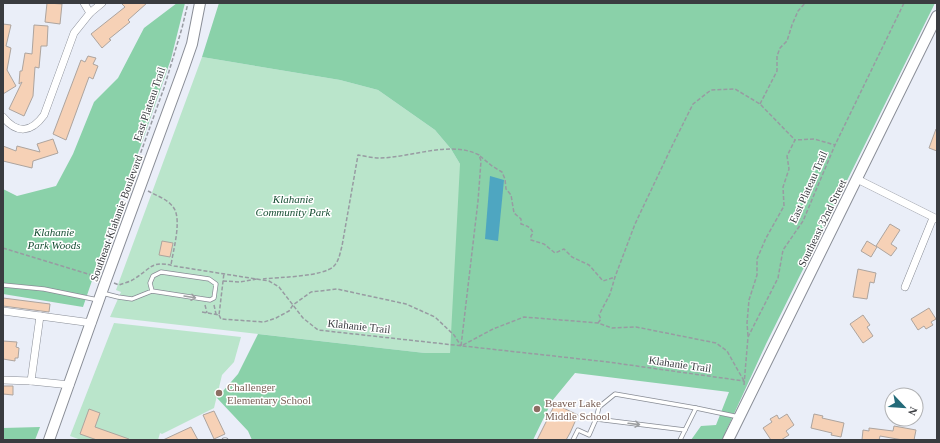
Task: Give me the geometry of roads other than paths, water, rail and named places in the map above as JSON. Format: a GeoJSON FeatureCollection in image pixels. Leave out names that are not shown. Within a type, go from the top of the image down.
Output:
{"type":"FeatureCollection","features":[{"type":"Feature","properties":{"kind":"street"},"geometry":{"type":"LineString","coordinates":[[84,3],[90,13]]}},
{"type":"Feature","properties":{"kind":"street"},"geometry":{"type":"LineString","coordinates":[[3,117],[12,126],[20,129],[27,129],[39,121],[44,115],[74,34],[90,13],[102,3]]}},
{"type":"Feature","properties":{"kind":"street","name":"Southeast Klahanie Boulevard"},"geometry":{"type":"LineString","coordinates":[[49,440],[92,324],[100,296],[101,279],[140,188],[192,44],[200,3]]}},
{"type":"Feature","properties":{"kind":"street","name":"Southeast 32nd Street"},"geometry":{"type":"LineString","coordinates":[[728,440],[937,16]]}},
{"type":"Feature","properties":{"kind":"street"},"geometry":{"type":"LineString","coordinates":[[857,179],[935,219],[906,288]]}},
{"type":"Feature","properties":{"kind":"street"},"geometry":{"type":"LineString","coordinates":[[3,311],[92,324]]}},
{"type":"Feature","properties":{"kind":"street"},"geometry":{"type":"LineString","coordinates":[[31,381],[40,316]]}},
{"type":"Feature","properties":{"kind":"street"},"geometry":{"type":"LineString","coordinates":[[3,380],[70,385]]}},
{"type":"Feature","properties":{"kind":"lane"},"geometry":{"type":"LineString","coordinates":[[3,285],[132,299],[152,291],[210,300],[214,298],[216,284],[209,279],[161,272],[153,276],[150,283],[152,291]]}},
{"type":"Feature","properties":{"kind":"lane"},"geometry":{"type":"LineString","coordinates":[[573,440],[578,430],[589,435],[596,420],[599,407],[616,394],[740,417]]}},
{"type":"Feature","properties":{"kind":"lane"},"geometry":{"type":"LineString","coordinates":[[680,440],[696,408]]}},
{"type":"Feature","properties":{"kind":"lane"},"geometry":{"type":"LineString","coordinates":[[596,420],[685,430]]}},
{"type":"Feature","properties":{"kind":"water"},"geometry":{"type":"Polygon","coordinates":[[[490,176],[504,180],[498,241],[485,239],[490,176]]]}},
{"type":"Feature","properties":{"kind":"place","name":"Challenger Elementary School"},"geometry":{"type":"Point","coordinates":[219,393]}},
{"type":"Feature","properties":{"kind":"place","name":"Beaver Lake Middle School"},"geometry":{"type":"Point","coordinates":[537,409]}},
{"type":"Feature","properties":{"kind":"park label","name":"Klahanie Community Park"},"geometry":{"type":"Point","coordinates":[293,205]}},
{"type":"Feature","properties":{"kind":"park label","name":"Klahanie Park Woods"},"geometry":{"type":"Point","coordinates":[54,238]}}]}
